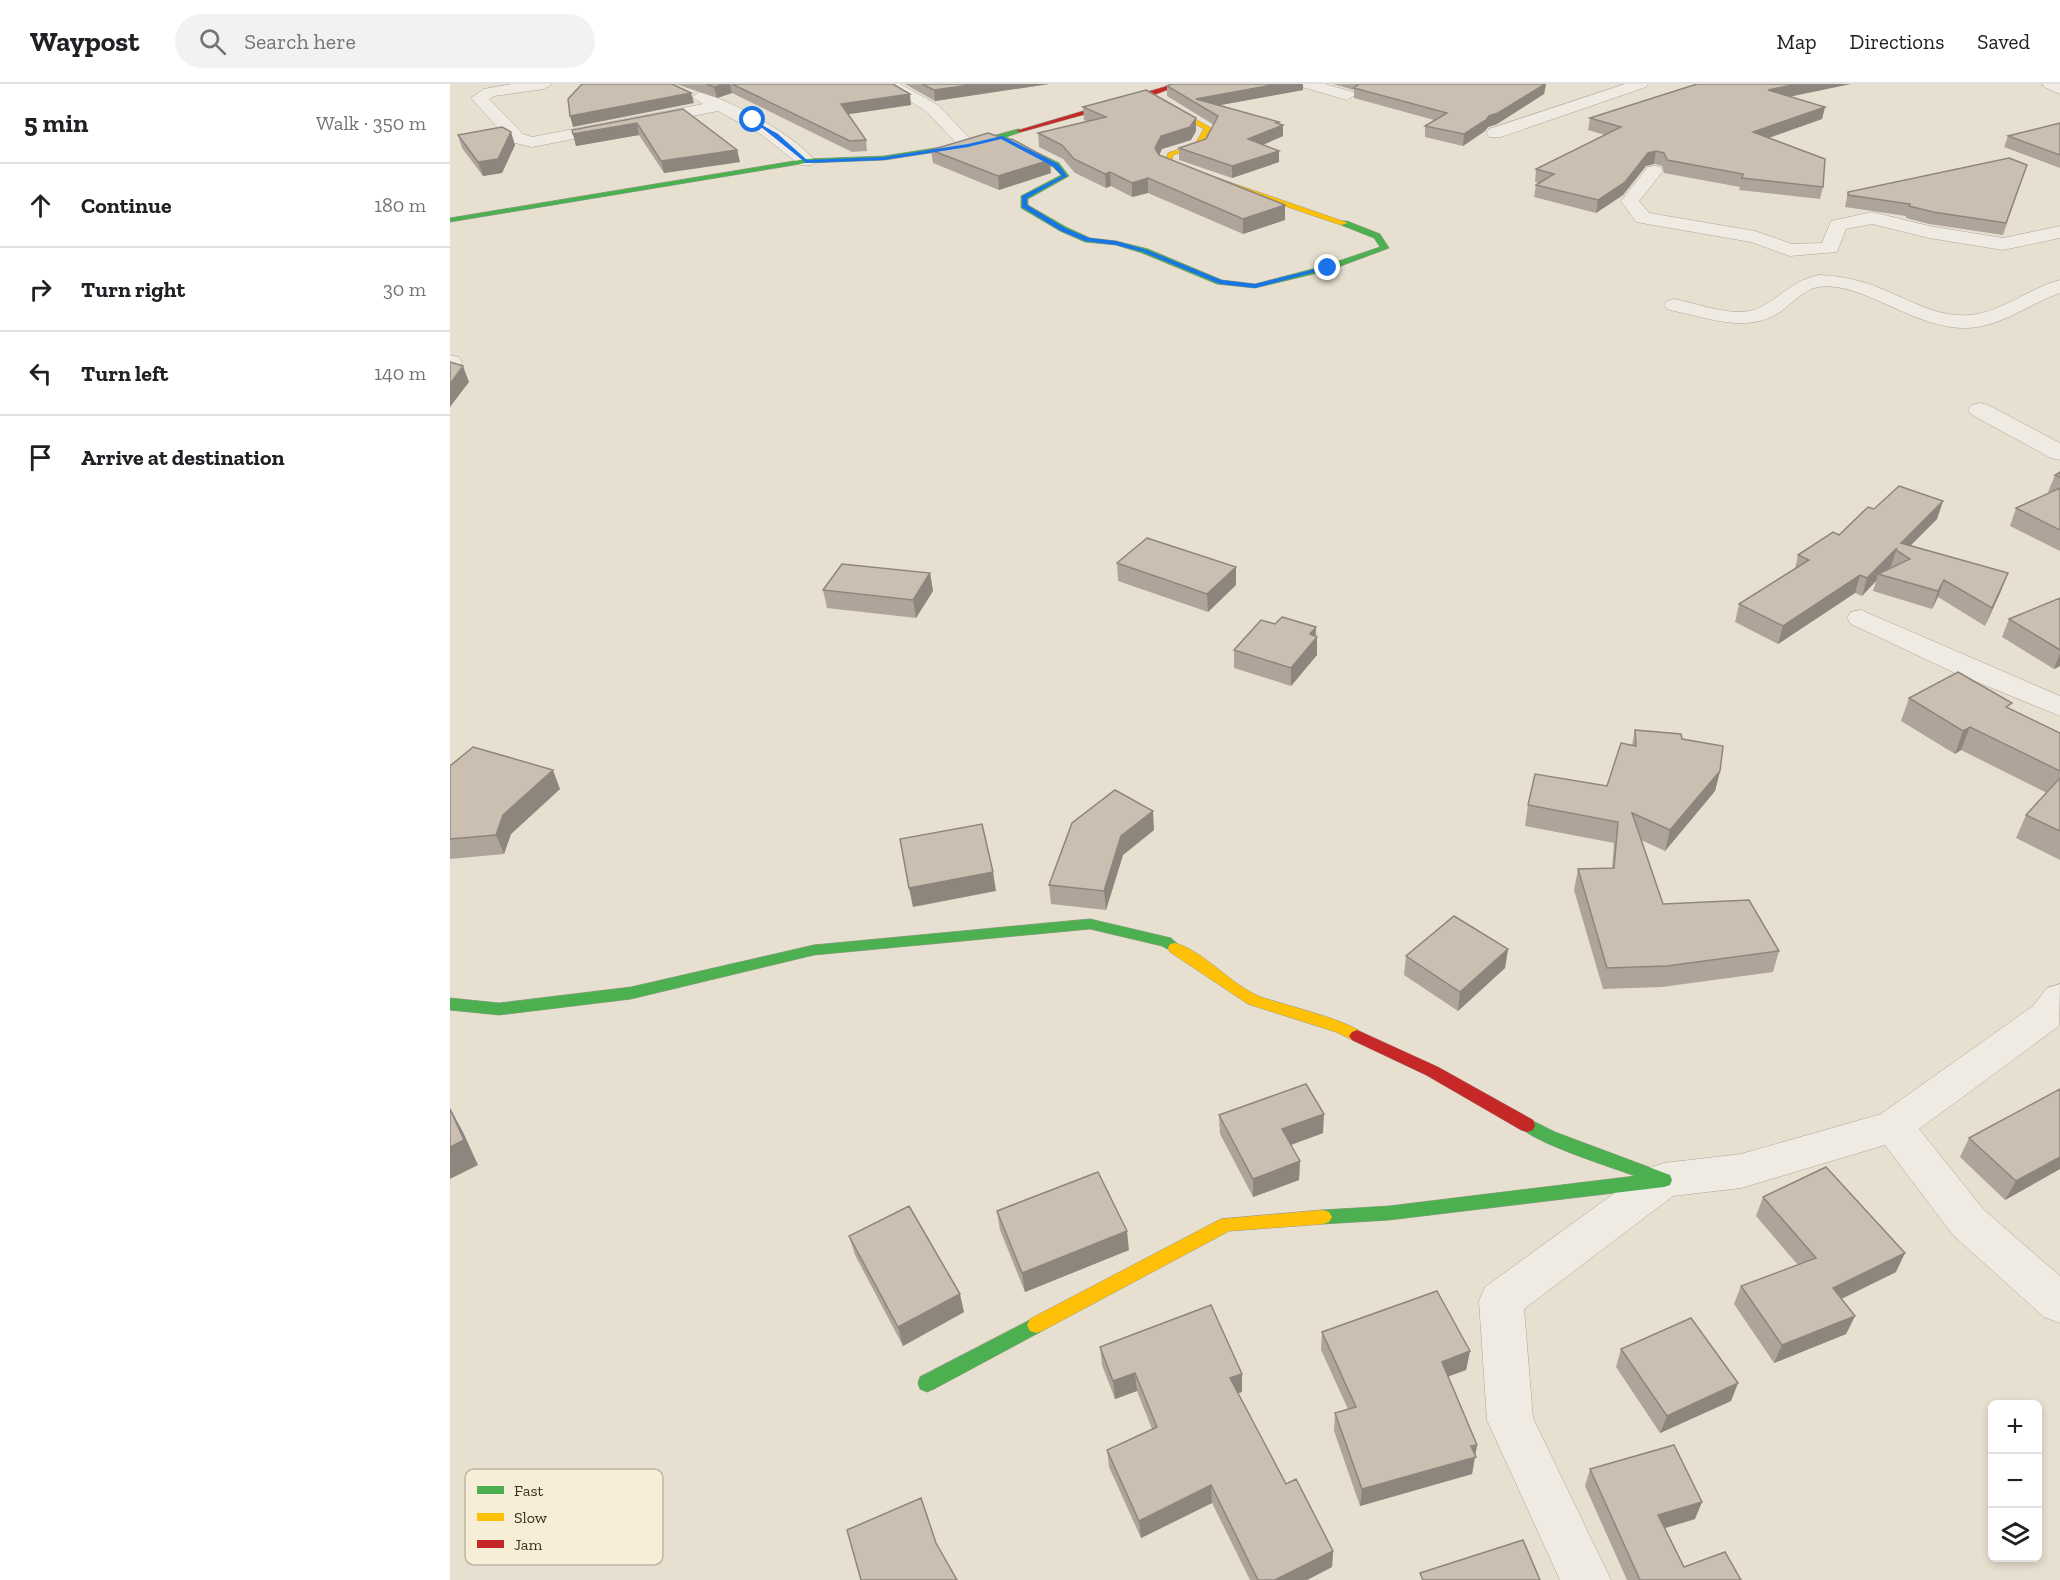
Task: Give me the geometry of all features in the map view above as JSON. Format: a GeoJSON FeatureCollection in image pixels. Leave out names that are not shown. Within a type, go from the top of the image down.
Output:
{"type":"FeatureCollection","features":[{"type":"Feature","properties":{"kind":"street"},"geometry":{"type":"LineString","coordinates":[[544,84],[490,92],[479,98],[517,138],[532,142],[721,106]]}},
{"type":"Feature","properties":{"kind":"street"},"geometry":{"type":"LineString","coordinates":[[890,84],[932,108],[968,145]]}},
{"type":"Feature","properties":{"kind":"street"},"geometry":{"type":"LineString","coordinates":[[450,220],[806,161],[884,158],[968,145],[1149,95],[1180,84]]}},
{"type":"Feature","properties":{"kind":"street"},"geometry":{"type":"LineString","coordinates":[[1308,84],[1347,94]]}},
{"type":"Feature","properties":{"kind":"street"},"geometry":{"type":"LineString","coordinates":[[1495,133],[1640,84]]}},
{"type":"Feature","properties":{"kind":"street"},"geometry":{"type":"LineString","coordinates":[[2050,84],[2060,89]]}},
{"type":"Feature","properties":{"kind":"street"},"geometry":{"type":"LineString","coordinates":[[681,89],[753,120],[776,135],[806,161]]}},
{"type":"Feature","properties":{"kind":"street"},"geometry":{"type":"LineString","coordinates":[[1002,137],[1056,165],[1065,176],[1024,198],[1024,206],[1063,229],[1088,240],[1116,243],[1145,251],[1220,282],[1255,286],[1328,268],[1385,248],[1377,236],[1308,209],[1218,182],[1167,163],[1170,154],[1198,145],[1208,128],[1149,95]]}},
{"type":"Feature","properties":{"kind":"street"},"geometry":{"type":"LineString","coordinates":[[1654,171],[1630,201],[1643,218],[1755,237],[1790,250],[1830,248],[1838,225],[1872,218],[1929,232],[2003,244],[2060,232]]}},
{"type":"Feature","properties":{"kind":"street"},"geometry":{"type":"LineString","coordinates":[[1674,305],[1736,316],[1755,316],[1809,283],[1830,281],[1860,289],[1917,313],[1943,320],[1964,322],[1994,316],[2033,296],[2060,286]]}},
{"type":"Feature","properties":{"kind":"street"},"geometry":{"type":"LineString","coordinates":[[1980,410],[2060,453]]}},
{"type":"Feature","properties":{"kind":"street"},"geometry":{"type":"LineString","coordinates":[[1861,618],[1965,667],[2060,707]]}},
{"type":"Feature","properties":{"kind":"street"},"geometry":{"type":"LineString","coordinates":[[450,1004],[499,1009],[631,993],[814,950],[1090,924],[1166,942],[1253,999],[1341,1028],[1432,1071],[1549,1137],[1664,1180]]}},
{"type":"Feature","properties":{"kind":"street"},"geometry":{"type":"LineString","coordinates":[[927,1383],[1227,1224],[1389,1213],[1741,1171],[1894,1126],[2046,1016],[2060,998]]}},
{"type":"Feature","properties":{"kind":"street"},"geometry":{"type":"LineString","coordinates":[[1894,1126],[1968,1222],[2060,1303]]}},
{"type":"Feature","properties":{"kind":"street"},"geometry":{"type":"LineString","coordinates":[[1586,1580],[1510,1420],[1501,1301],[1664,1180]]}},
{"type":"Feature","properties":{"kind":"building"},"geometry":{"type":"Polygon","coordinates":[[[582,84],[672,84],[691,93],[570,116],[568,99],[582,84]]]}},
{"type":"Feature","properties":{"kind":"building"},"geometry":{"type":"Polygon","coordinates":[[[706,84],[726,84],[714,87],[706,84]]]}},
{"type":"Feature","properties":{"kind":"building"},"geometry":{"type":"Polygon","coordinates":[[[732,84],[893,84],[910,94],[841,104],[866,140],[850,141],[732,84]]]}},
{"type":"Feature","properties":{"kind":"building"},"geometry":{"type":"Polygon","coordinates":[[[922,84],[977,84],[934,90],[922,84]]]}},
{"type":"Feature","properties":{"kind":"building"},"geometry":{"type":"Polygon","coordinates":[[[1172,84],[1277,84],[1196,99],[1279,122],[1276,123],[1283,125],[1248,139],[1279,151],[1232,166],[1179,148],[1206,139],[1218,116],[1167,86],[1172,84]]]}},
{"type":"Feature","properties":{"kind":"building"},"geometry":{"type":"Polygon","coordinates":[[[1357,84],[1545,84],[1498,113],[1489,116],[1464,134],[1425,126],[1447,113],[1354,88],[1357,84]]]}},
{"type":"Feature","properties":{"kind":"building"},"geometry":{"type":"Polygon","coordinates":[[[1697,84],[1797,84],[1768,90],[1825,107],[1753,132],[1825,159],[1823,187],[1742,178],[1743,174],[1667,160],[1664,153],[1656,151],[1648,153],[1625,182],[1598,200],[1536,185],[1554,174],[1536,169],[1621,127],[1590,118],[1697,84]]]}},
{"type":"Feature","properties":{"kind":"building"},"geometry":{"type":"Polygon","coordinates":[[[1146,90],[1196,118],[1190,127],[1161,136],[1155,148],[1159,155],[1285,205],[1243,219],[1148,178],[1132,183],[1110,172],[1105,174],[1074,159],[1062,145],[1038,133],[1106,117],[1083,107],[1146,90]]]}},
{"type":"Feature","properties":{"kind":"building"},"geometry":{"type":"Polygon","coordinates":[[[683,109],[737,150],[661,161],[637,123],[573,134],[572,130],[683,109]]]}},
{"type":"Feature","properties":{"kind":"building"},"geometry":{"type":"Polygon","coordinates":[[[2060,123],[2060,155],[2008,136],[2060,123]]]}},
{"type":"Feature","properties":{"kind":"building"},"geometry":{"type":"Polygon","coordinates":[[[502,127],[511,132],[498,159],[478,162],[458,135],[502,127]]]}},
{"type":"Feature","properties":{"kind":"building"},"geometry":{"type":"Polygon","coordinates":[[[988,133],[1008,140],[1012,139],[1050,160],[998,176],[931,150],[988,133]]]}},
{"type":"Feature","properties":{"kind":"building"},"geometry":{"type":"Polygon","coordinates":[[[2009,158],[2027,165],[2006,223],[1933,212],[1909,206],[1910,204],[1848,195],[1848,192],[2009,158]]]}},
{"type":"Feature","properties":{"kind":"building"},"geometry":{"type":"Polygon","coordinates":[[[450,362],[463,366],[450,384],[450,362]]]}},
{"type":"Feature","properties":{"kind":"building"},"geometry":{"type":"Polygon","coordinates":[[[1899,486],[1943,501],[1901,543],[2008,573],[1992,608],[1944,580],[1938,591],[1878,574],[1910,559],[1896,550],[1897,548],[1867,578],[1860,575],[1783,626],[1739,604],[1809,560],[1798,555],[1833,532],[1839,535],[1868,507],[1874,509],[1899,486]]]}},
{"type":"Feature","properties":{"kind":"building"},"geometry":{"type":"Polygon","coordinates":[[[2060,488],[2060,530],[2016,508],[2060,488]]]}},
{"type":"Feature","properties":{"kind":"building"},"geometry":{"type":"Polygon","coordinates":[[[1147,538],[1236,567],[1207,594],[1117,563],[1147,538]]]}},
{"type":"Feature","properties":{"kind":"building"},"geometry":{"type":"Polygon","coordinates":[[[842,564],[930,573],[913,600],[823,590],[842,564]]]}},
{"type":"Feature","properties":{"kind":"building"},"geometry":{"type":"Polygon","coordinates":[[[2060,598],[2060,650],[2009,619],[2060,598]]]}},
{"type":"Feature","properties":{"kind":"building"},"geometry":{"type":"Polygon","coordinates":[[[1282,617],[1316,627],[1310,634],[1317,637],[1291,668],[1234,650],[1261,620],[1275,624],[1282,617]]]}},
{"type":"Feature","properties":{"kind":"building"},"geometry":{"type":"Polygon","coordinates":[[[1958,672],[2012,703],[2006,707],[2060,733],[2060,771],[1970,727],[1963,731],[1909,698],[1958,672]]]}},
{"type":"Feature","properties":{"kind":"building"},"geometry":{"type":"Polygon","coordinates":[[[1635,730],[1681,734],[1682,739],[1723,746],[1720,771],[1670,830],[1632,813],[1663,904],[1749,900],[1779,951],[1667,966],[1607,968],[1578,869],[1614,868],[1618,822],[1528,805],[1535,774],[1607,786],[1621,743],[1636,746],[1635,730]]]}},
{"type":"Feature","properties":{"kind":"building"},"geometry":{"type":"Polygon","coordinates":[[[473,747],[553,770],[503,815],[496,835],[450,839],[450,766],[473,747]]]}},
{"type":"Feature","properties":{"kind":"building"},"geometry":{"type":"Polygon","coordinates":[[[2060,778],[2060,831],[2026,815],[2060,778]]]}},
{"type":"Feature","properties":{"kind":"building"},"geometry":{"type":"Polygon","coordinates":[[[1115,790],[1153,811],[1121,836],[1104,891],[1049,885],[1072,823],[1115,790]]]}},
{"type":"Feature","properties":{"kind":"building"},"geometry":{"type":"Polygon","coordinates":[[[982,824],[993,872],[909,888],[900,839],[982,824]]]}},
{"type":"Feature","properties":{"kind":"building"},"geometry":{"type":"Polygon","coordinates":[[[1454,916],[1508,949],[1460,992],[1406,956],[1454,916]]]}},
{"type":"Feature","properties":{"kind":"building"},"geometry":{"type":"Polygon","coordinates":[[[1306,1084],[1324,1114],[1282,1129],[1300,1161],[1253,1179],[1219,1115],[1306,1084]]]}},
{"type":"Feature","properties":{"kind":"building"},"geometry":{"type":"Polygon","coordinates":[[[2060,1089],[2060,1157],[2016,1181],[1969,1138],[2060,1089]]]}},
{"type":"Feature","properties":{"kind":"building"},"geometry":{"type":"Polygon","coordinates":[[[450,1109],[464,1140],[450,1147],[450,1109]]]}},
{"type":"Feature","properties":{"kind":"building"},"geometry":{"type":"Polygon","coordinates":[[[1826,1167],[1905,1253],[1833,1288],[1855,1316],[1782,1345],[1741,1286],[1816,1258],[1763,1197],[1826,1167]]]}},
{"type":"Feature","properties":{"kind":"building"},"geometry":{"type":"Polygon","coordinates":[[[1098,1172],[1127,1231],[1022,1273],[997,1211],[1098,1172]]]}},
{"type":"Feature","properties":{"kind":"building"},"geometry":{"type":"Polygon","coordinates":[[[909,1206],[960,1294],[898,1327],[849,1236],[909,1206]]]}},
{"type":"Feature","properties":{"kind":"building"},"geometry":{"type":"Polygon","coordinates":[[[1437,1291],[1470,1351],[1442,1362],[1477,1445],[1471,1446],[1476,1457],[1362,1489],[1335,1413],[1356,1407],[1322,1332],[1437,1291]]]}},
{"type":"Feature","properties":{"kind":"building"},"geometry":{"type":"Polygon","coordinates":[[[1211,1305],[1242,1374],[1230,1378],[1286,1484],[1296,1479],[1333,1551],[1275,1580],[1258,1580],[1211,1485],[1139,1521],[1107,1450],[1157,1427],[1135,1373],[1113,1381],[1100,1347],[1211,1305]]]}},
{"type":"Feature","properties":{"kind":"building"},"geometry":{"type":"Polygon","coordinates":[[[1691,1318],[1738,1383],[1667,1416],[1621,1349],[1691,1318]]]}},
{"type":"Feature","properties":{"kind":"building"},"geometry":{"type":"Polygon","coordinates":[[[1674,1445],[1702,1502],[1658,1515],[1684,1567],[1725,1552],[1741,1580],[1640,1580],[1590,1469],[1674,1445]]]}},
{"type":"Feature","properties":{"kind":"building"},"geometry":{"type":"Polygon","coordinates":[[[921,1498],[936,1543],[957,1580],[861,1580],[847,1530],[921,1498]]]}},
{"type":"Feature","properties":{"kind":"building"},"geometry":{"type":"Polygon","coordinates":[[[1523,1540],[1540,1580],[1423,1580],[1420,1573],[1523,1540]]]}},
{"type":"Feature","properties":{"kind":"traffic: fast"},"geometry":{"type":"LineString","coordinates":[[450,220],[806,161],[884,158],[968,145],[1019,131]]}},
{"type":"Feature","properties":{"kind":"traffic: fast"},"geometry":{"type":"LineString","coordinates":[[1002,137],[1056,165],[1065,176],[1024,198],[1024,206],[1063,229],[1088,240],[1116,243],[1145,251],[1220,282],[1255,286],[1327,268],[1385,248],[1377,236],[1344,223]]}},
{"type":"Feature","properties":{"kind":"traffic: fast"},"geometry":{"type":"LineString","coordinates":[[450,1004],[499,1009],[631,993],[814,950],[1090,924],[1166,942],[1175,948]]}},
{"type":"Feature","properties":{"kind":"traffic: fast"},"geometry":{"type":"LineString","coordinates":[[1323,1217],[1389,1213],[1664,1180],[1549,1137],[1527,1125]]}},
{"type":"Feature","properties":{"kind":"traffic: fast"},"geometry":{"type":"LineString","coordinates":[[927,1383],[1036,1325]]}},
{"type":"Feature","properties":{"kind":"traffic: slow"},"geometry":{"type":"LineString","coordinates":[[1156,99],[1208,128],[1198,145],[1170,154],[1167,163],[1344,223]]}},
{"type":"Feature","properties":{"kind":"traffic: slow"},"geometry":{"type":"LineString","coordinates":[[1175,948],[1253,1000],[1341,1028],[1357,1036]]}},
{"type":"Feature","properties":{"kind":"traffic: slow"},"geometry":{"type":"LineString","coordinates":[[1036,1325],[1227,1224],[1323,1217]]}},
{"type":"Feature","properties":{"kind":"traffic: jam"},"geometry":{"type":"LineString","coordinates":[[1019,131],[1149,95],[1180,84]]}},
{"type":"Feature","properties":{"kind":"traffic: jam"},"geometry":{"type":"LineString","coordinates":[[1357,1036],[1432,1071],[1527,1125]]}},
{"type":"Feature","properties":{"kind":"route"},"geometry":{"type":"LineString","coordinates":[[753,120],[776,135],[806,161],[884,158],[968,145],[1002,137],[1056,165],[1065,176],[1024,198],[1024,206],[1063,229],[1088,240],[1116,243],[1145,251],[1220,282],[1255,286],[1328,268]]}}]}
